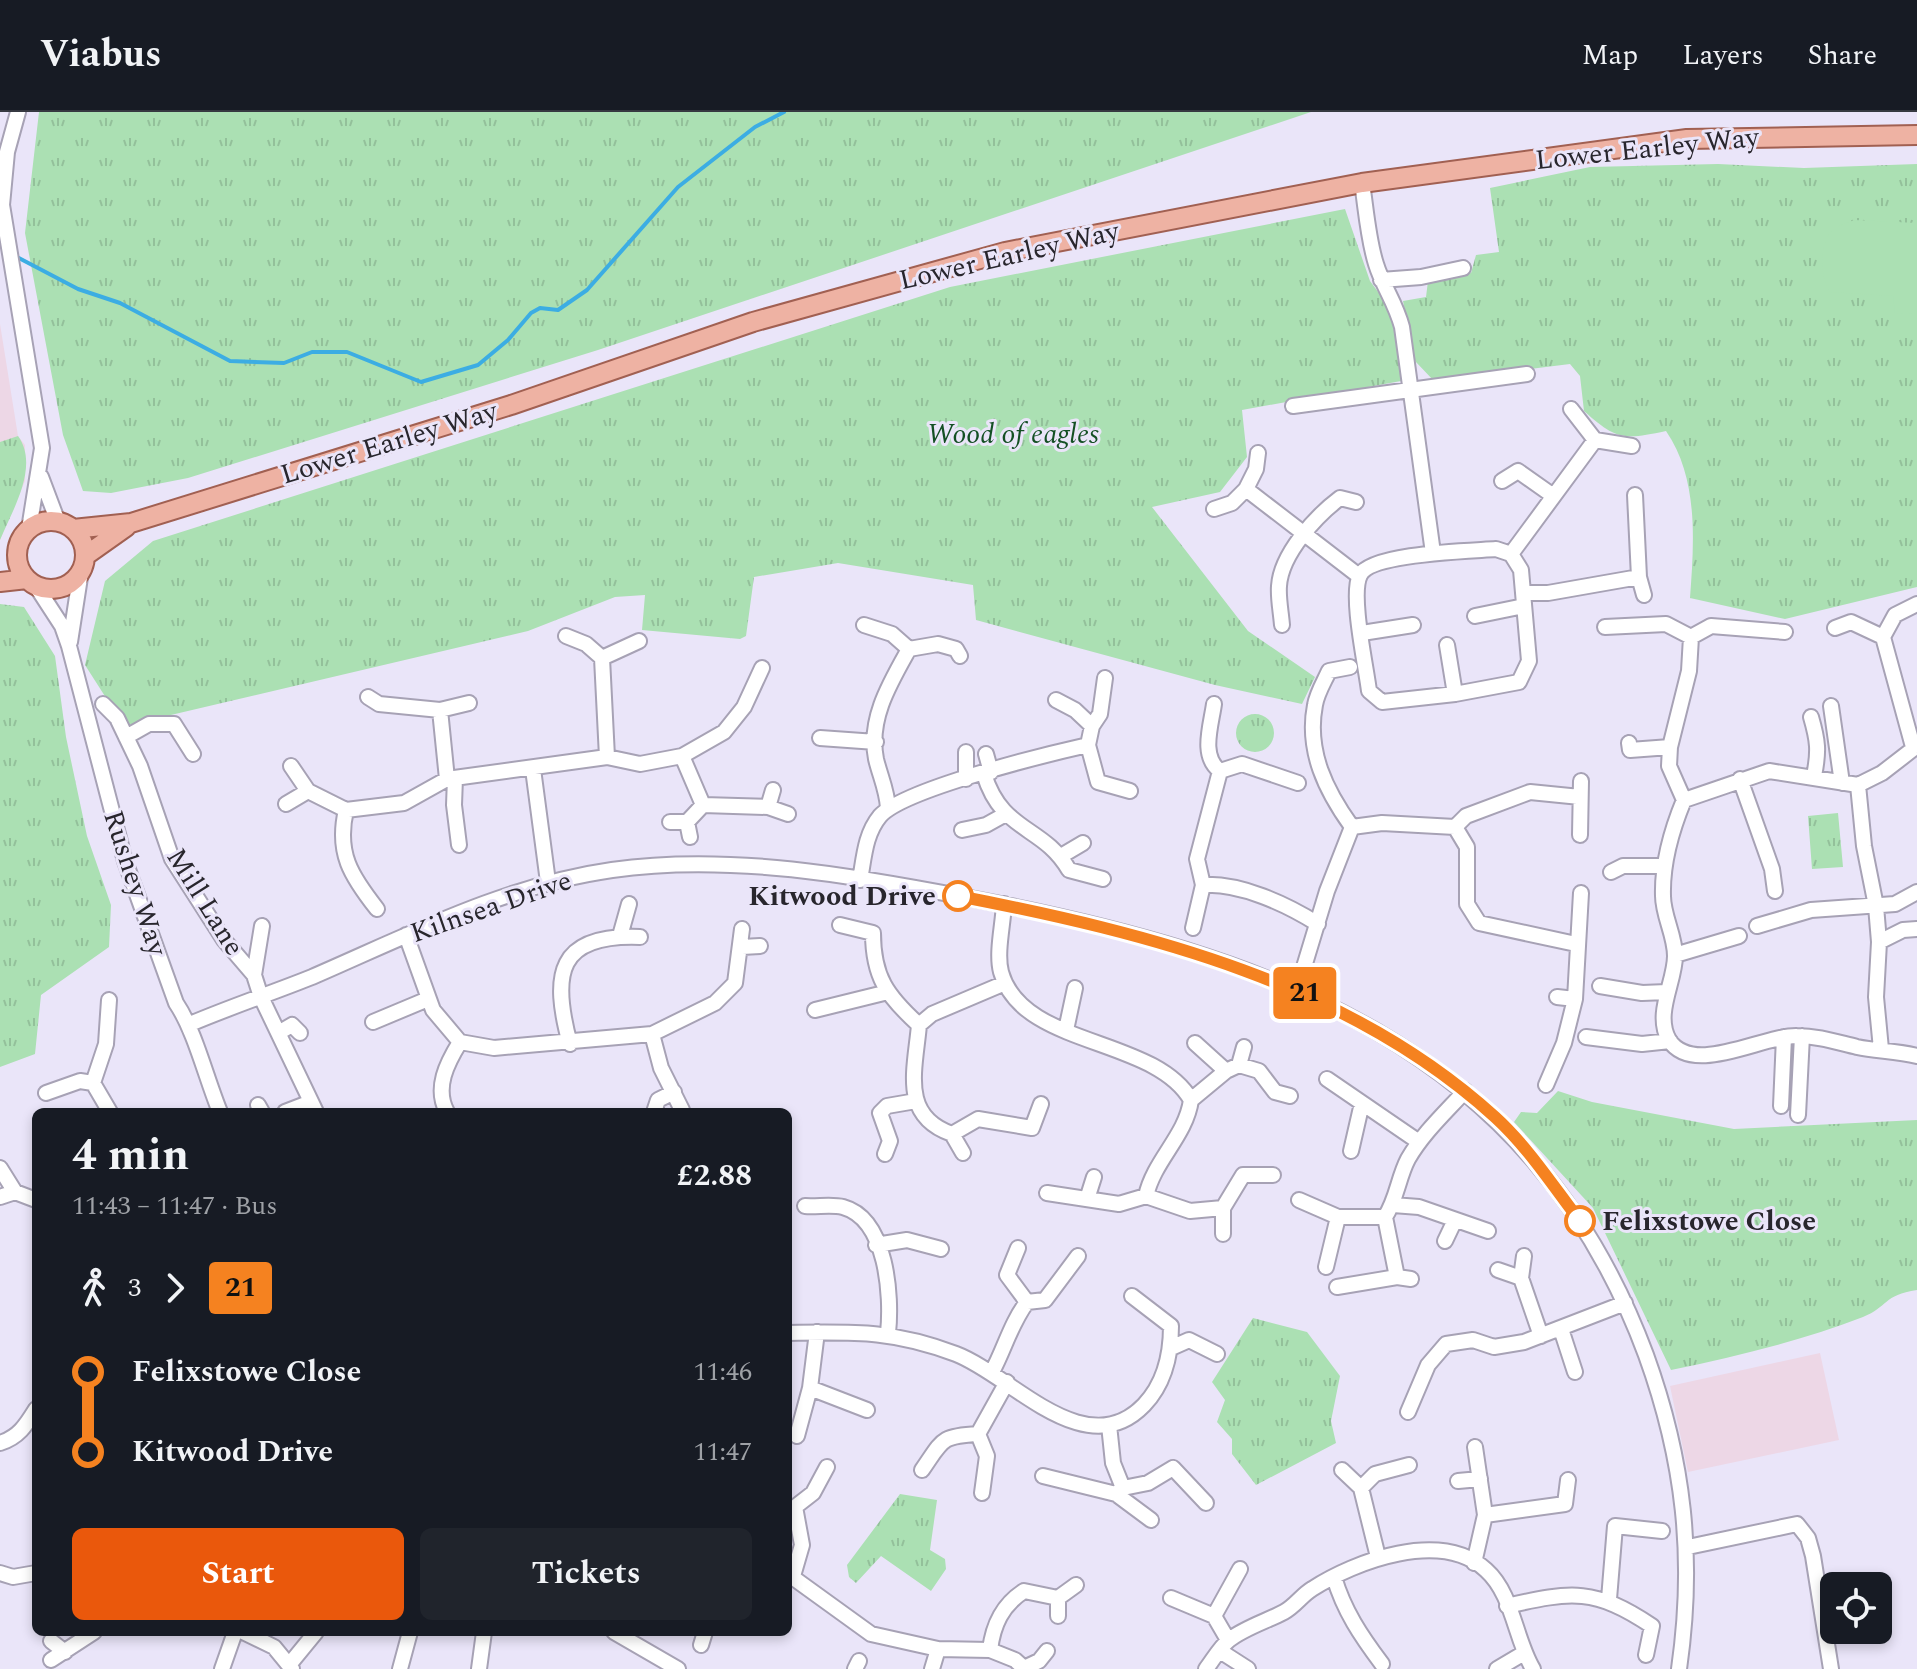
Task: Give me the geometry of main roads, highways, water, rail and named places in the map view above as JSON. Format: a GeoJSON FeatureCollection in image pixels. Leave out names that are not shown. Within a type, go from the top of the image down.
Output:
{"type":"FeatureCollection","features":[{"type":"Feature","properties":{"kind":"main road","name":"Lower Earley Way"},"geometry":{"type":"LineString","coordinates":[[66,526],[131,523],[511,405],[753,322],[1005,252],[1362,183],[1687,139],[1917,135]]}},
{"type":"Feature","properties":{"kind":"main road","name":"Lower Earley Way"},"geometry":{"type":"LineString","coordinates":[[83,564],[131,523]]}},
{"type":"Feature","properties":{"kind":"main road"},"geometry":{"type":"LineString","coordinates":[[0,562],[37,524],[66,526],[84,546],[83,564],[61,588],[31,582],[0,582]]}},
{"type":"Feature","properties":{"kind":"main road"},"geometry":{"type":"LineString","coordinates":[[24,536],[17,561],[31,582]]}},
{"type":"Feature","properties":{"kind":"waterway"},"geometry":{"type":"LineString","coordinates":[[15,256],[78,289],[120,303],[230,361],[284,363],[312,352],[347,352],[421,382],[478,365],[508,340],[531,313],[540,308],[558,310],[587,290],[678,187],[755,127],[784,112]]}},
{"type":"Feature","properties":{"kind":"place","name":"Kitwood Drive"},"geometry":{"type":"Point","coordinates":[958,896]}},
{"type":"Feature","properties":{"kind":"place","name":"Felixstowe Close"},"geometry":{"type":"Point","coordinates":[1580,1221]}},
{"type":"Feature","properties":{"kind":"park label","name":"Wood of eagles"},"geometry":{"type":"Point","coordinates":[1013,434]}}]}
